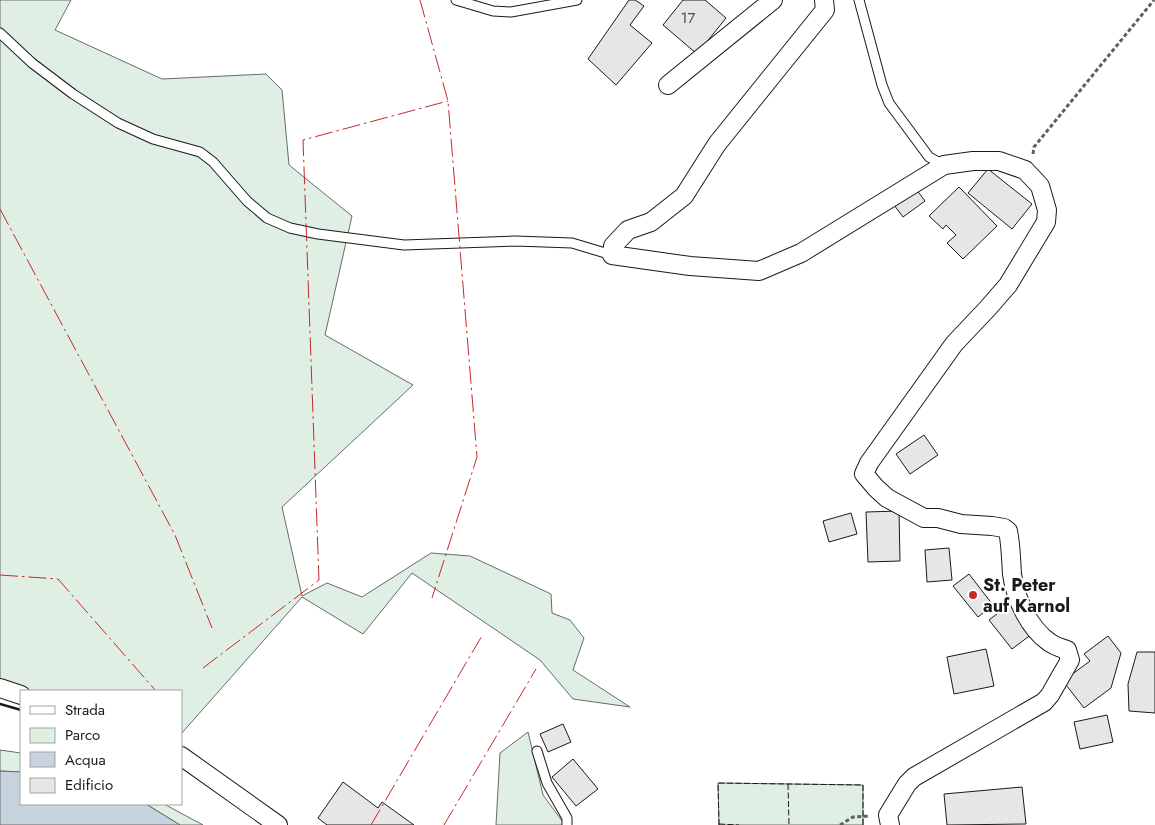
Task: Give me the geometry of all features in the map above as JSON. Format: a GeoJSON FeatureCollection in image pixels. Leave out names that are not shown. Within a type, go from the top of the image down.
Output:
{"type":"FeatureCollection","features":[{"type":"Feature","properties":{"kind":"street"},"geometry":{"type":"LineString","coordinates":[[668,85],[774,0]]}},
{"type":"Feature","properties":{"kind":"street"},"geometry":{"type":"LineString","coordinates":[[824,0],[825,10],[718,144],[684,196],[651,222],[628,230],[613,246],[612,255],[690,266],[759,272],[801,253],[944,165],[973,161],[999,161],[1025,170],[1040,186],[1047,210],[1046,222],[1008,285],[954,344],[868,463],[864,474],[887,498],[924,518],[938,518],[961,524],[992,526],[1004,528],[1008,531],[1014,584],[1028,616],[1038,633],[1051,643],[1067,650],[1070,660],[1044,702],[910,780],[888,815],[889,822]]}},
{"type":"Feature","properties":{"kind":"street"},"geometry":{"type":"LineString","coordinates":[[0,688],[20,695]]}},
{"type":"Feature","properties":{"kind":"street"},"geometry":{"type":"LineString","coordinates":[[182,757],[278,825]]}},
{"type":"Feature","properties":{"kind":"lane"},"geometry":{"type":"LineString","coordinates":[[456,0],[493,11],[511,12],[577,0]]}},
{"type":"Feature","properties":{"kind":"lane"},"geometry":{"type":"LineString","coordinates":[[859,0],[882,85],[889,103],[929,157],[944,165]]}},
{"type":"Feature","properties":{"kind":"lane"},"geometry":{"type":"LineString","coordinates":[[0,33],[32,63],[73,94],[118,123],[154,139],[200,152],[213,162],[248,201],[267,218],[290,228],[318,234],[404,245],[515,241],[572,243],[612,255]]}},
{"type":"Feature","properties":{"kind":"lane"},"geometry":{"type":"LineString","coordinates":[[537,751],[547,784],[567,818],[567,825]]}},
{"type":"Feature","properties":{"kind":"path"},"geometry":{"type":"LineString","coordinates":[[1025,170],[1031,162],[1034,147],[1154,0]]}},
{"type":"Feature","properties":{"kind":"path"},"geometry":{"type":"LineString","coordinates":[[840,825],[853,817],[863,816],[889,822]]}},
{"type":"Feature","properties":{"kind":"green space"},"geometry":{"type":"Polygon","coordinates":[[[0,0],[71,0],[55,30],[162,79],[266,74],[282,90],[289,165],[352,216],[325,335],[413,385],[282,507],[302,596],[327,583],[362,597],[431,553],[470,556],[551,594],[552,613],[570,620],[584,638],[573,670],[630,707],[573,699],[540,660],[412,573],[363,634],[302,597],[182,733],[182,690],[20,691],[0,686],[0,0]]]}},
{"type":"Feature","properties":{"kind":"green space"},"geometry":{"type":"Polygon","coordinates":[[[528,732],[543,795],[565,825],[496,825],[500,753],[528,732]]]}},
{"type":"Feature","properties":{"kind":"green space"},"geometry":{"type":"Polygon","coordinates":[[[0,750],[20,753],[20,772],[0,771],[0,750]]]}},
{"type":"Feature","properties":{"kind":"green space"},"geometry":{"type":"Polygon","coordinates":[[[718,783],[863,785],[863,825],[719,825],[718,783]]]}},
{"type":"Feature","properties":{"kind":"green space"},"geometry":{"type":"Polygon","coordinates":[[[148,805],[166,805],[203,825],[180,825],[148,805]]]}},
{"type":"Feature","properties":{"kind":"water"},"geometry":{"type":"Polygon","coordinates":[[[0,771],[20,772],[20,805],[148,805],[180,825],[0,825],[0,771]]]}},
{"type":"Feature","properties":{"kind":"building"},"geometry":{"type":"Polygon","coordinates":[[[629,0],[635,0],[644,6],[630,25],[652,43],[616,85],[588,59],[629,0]]]}},
{"type":"Feature","properties":{"kind":"building"},"geometry":{"type":"Polygon","coordinates":[[[683,0],[705,0],[726,18],[697,54],[663,25],[683,0]]]}},
{"type":"Feature","properties":{"kind":"building"},"geometry":{"type":"Polygon","coordinates":[[[988,169],[1032,204],[1012,229],[968,193],[988,169]]]}},
{"type":"Feature","properties":{"kind":"building"},"geometry":{"type":"Polygon","coordinates":[[[959,187],[997,226],[963,259],[947,243],[956,235],[946,225],[943,229],[929,216],[959,187]]]}},
{"type":"Feature","properties":{"kind":"building"},"geometry":{"type":"Polygon","coordinates":[[[916,189],[925,201],[903,217],[894,205],[916,189]]]}},
{"type":"Feature","properties":{"kind":"building"},"geometry":{"type":"Polygon","coordinates":[[[924,435],[938,455],[910,474],[896,454],[924,435]]]}},
{"type":"Feature","properties":{"kind":"building"},"geometry":{"type":"Polygon","coordinates":[[[899,511],[900,561],[868,562],[866,512],[899,511]]]}},
{"type":"Feature","properties":{"kind":"building"},"geometry":{"type":"Polygon","coordinates":[[[851,513],[857,534],[829,542],[823,521],[851,513]]]}},
{"type":"Feature","properties":{"kind":"building"},"geometry":{"type":"Polygon","coordinates":[[[949,548],[952,580],[927,582],[925,550],[949,548]]]}},
{"type":"Feature","properties":{"kind":"building","name":"St. Peter auf Karnol"},"geometry":{"type":"Polygon","coordinates":[[[969,574],[993,605],[978,617],[953,586],[969,574]]]}},
{"type":"Feature","properties":{"kind":"building"},"geometry":{"type":"Polygon","coordinates":[[[1010,604],[1032,634],[1012,649],[989,620],[1010,604]]]}},
{"type":"Feature","properties":{"kind":"building"},"geometry":{"type":"Polygon","coordinates":[[[1108,636],[1121,653],[1111,688],[1084,708],[1063,681],[1090,661],[1084,654],[1108,636]]]}},
{"type":"Feature","properties":{"kind":"building"},"geometry":{"type":"Polygon","coordinates":[[[986,649],[994,686],[954,694],[947,657],[986,649]]]}},
{"type":"Feature","properties":{"kind":"building"},"geometry":{"type":"Polygon","coordinates":[[[1137,652],[1155,652],[1155,713],[1129,711],[1128,684],[1137,652]]]}},
{"type":"Feature","properties":{"kind":"building"},"geometry":{"type":"Polygon","coordinates":[[[1107,715],[1113,742],[1080,749],[1074,722],[1107,715]]]}},
{"type":"Feature","properties":{"kind":"building"},"geometry":{"type":"Polygon","coordinates":[[[563,724],[571,742],[548,752],[540,734],[563,724]]]}},
{"type":"Feature","properties":{"kind":"building"},"geometry":{"type":"Polygon","coordinates":[[[573,759],[598,789],[576,806],[552,777],[573,759]]]}},
{"type":"Feature","properties":{"kind":"building"},"geometry":{"type":"Polygon","coordinates":[[[343,782],[378,808],[382,802],[414,825],[327,825],[318,818],[343,782]]]}},
{"type":"Feature","properties":{"kind":"building"},"geometry":{"type":"Polygon","coordinates":[[[1022,787],[1026,824],[947,825],[944,794],[1022,787]]]}},
{"type":"Feature","properties":{"kind":"fence"},"geometry":{"type":"LineString","coordinates":[[719,825],[718,783],[863,785],[863,825]]}},
{"type":"Feature","properties":{"kind":"fence"},"geometry":{"type":"LineString","coordinates":[[788,784],[789,825]]}},
{"type":"Feature","properties":{"kind":"fence"},"geometry":{"type":"LineString","coordinates":[[719,824],[739,825]]}},
{"type":"Feature","properties":{"kind":"wall"},"geometry":{"type":"LineString","coordinates":[[0,704],[20,710]]}},
{"type":"Feature","properties":{"kind":"power"},"geometry":{"type":"LineString","coordinates":[[420,0],[448,101],[477,457],[432,598]]}},
{"type":"Feature","properties":{"kind":"power"},"geometry":{"type":"LineString","coordinates":[[203,668],[319,580],[303,140],[448,101]]}},
{"type":"Feature","properties":{"kind":"power"},"geometry":{"type":"LineString","coordinates":[[0,209],[175,535],[212,628]]}},
{"type":"Feature","properties":{"kind":"power"},"geometry":{"type":"LineString","coordinates":[[0,575],[58,579],[155,690]]}},
{"type":"Feature","properties":{"kind":"power"},"geometry":{"type":"LineString","coordinates":[[371,825],[483,634]]}},
{"type":"Feature","properties":{"kind":"power"},"geometry":{"type":"LineString","coordinates":[[444,825],[536,669]]}},
{"type":"Feature","properties":{"kind":"place","name":"St. Peter auf Karnol"},"geometry":{"type":"Point","coordinates":[973,595]}}]}
